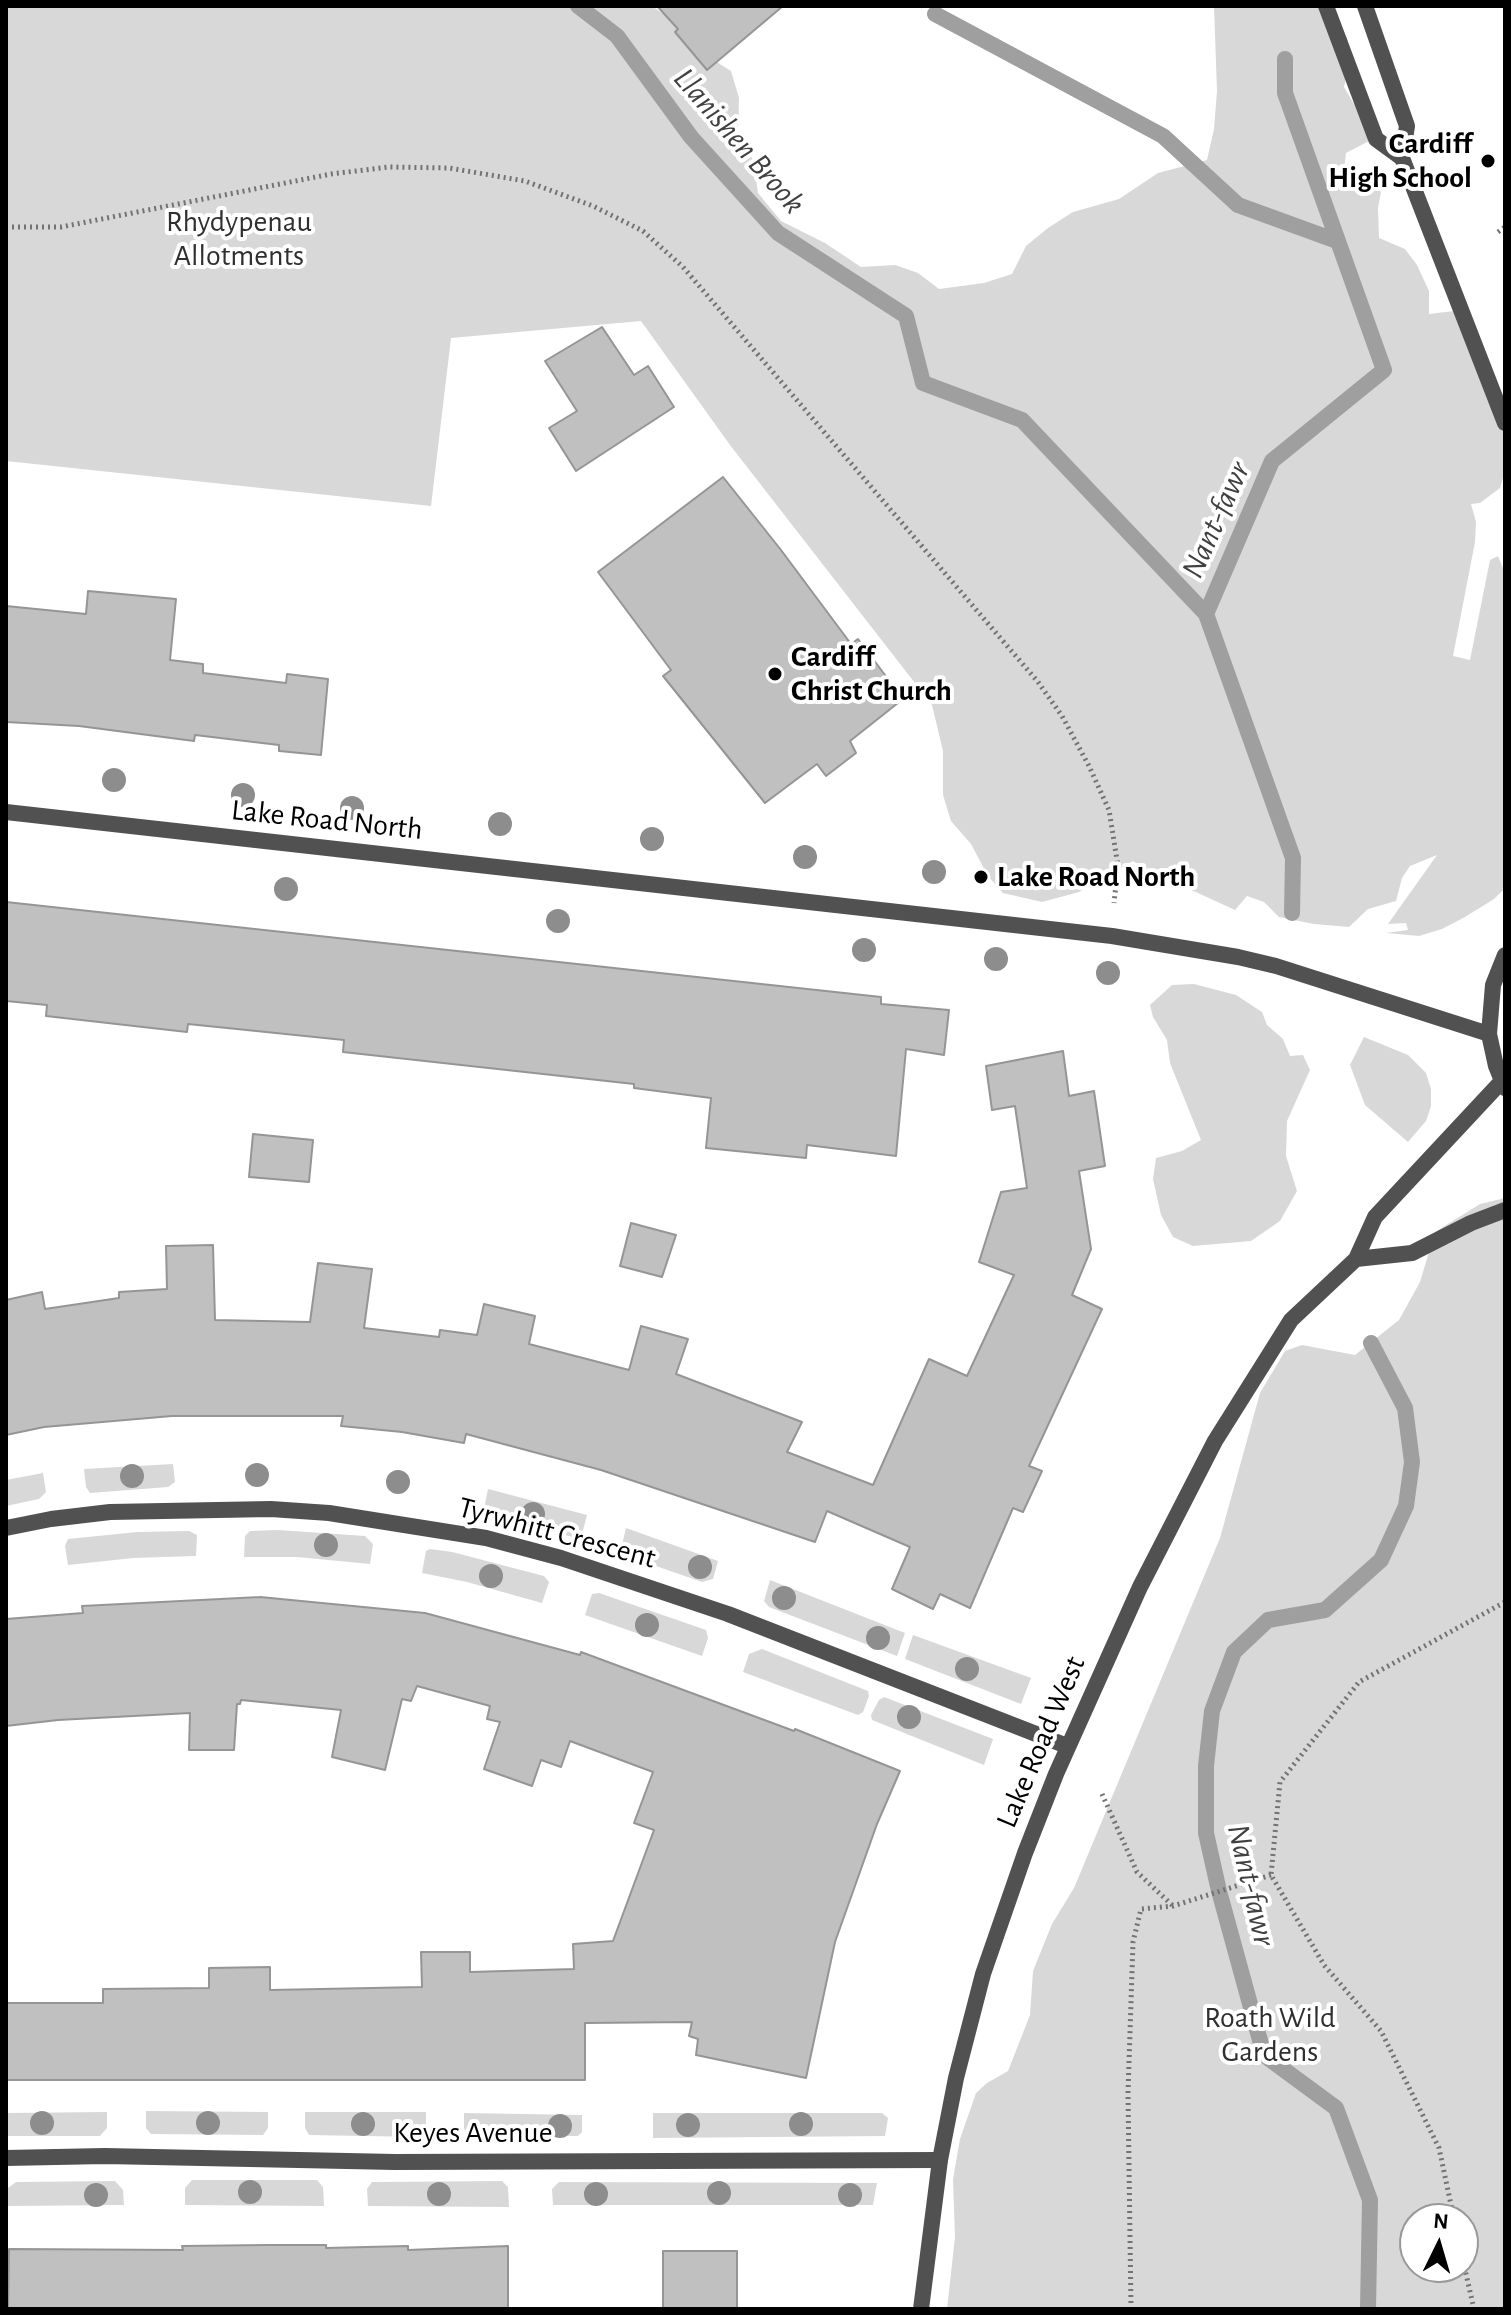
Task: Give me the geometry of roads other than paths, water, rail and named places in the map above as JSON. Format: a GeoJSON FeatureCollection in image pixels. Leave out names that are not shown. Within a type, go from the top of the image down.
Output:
{"type":"FeatureCollection","features":[{"type":"Feature","properties":{"kind":"street"},"geometry":{"type":"LineString","coordinates":[[1326,6],[1376,139],[1402,158]]}},
{"type":"Feature","properties":{"kind":"street"},"geometry":{"type":"LineString","coordinates":[[1365,6],[1407,126],[1402,158],[1505,423]]}},
{"type":"Feature","properties":{"kind":"street","name":"Lake Road North"},"geometry":{"type":"LineString","coordinates":[[6,812],[1112,936],[1276,966],[1489,1034]]}},
{"type":"Feature","properties":{"kind":"street"},"geometry":{"type":"LineString","coordinates":[[1503,1085],[1489,1034],[1493,985],[1505,955]]}},
{"type":"Feature","properties":{"kind":"street","name":"Lake Road West"},"geometry":{"type":"LineString","coordinates":[[921,2309],[940,2160],[956,2078],[983,1974],[1025,1853],[1067,1746],[1140,1587],[1215,1441],[1291,1320],[1356,1259],[1375,1217],[1503,1085]]}},
{"type":"Feature","properties":{"kind":"street"},"geometry":{"type":"LineString","coordinates":[[1356,1259],[1412,1253],[1471,1223],[1505,1210]]}},
{"type":"Feature","properties":{"kind":"street","name":"Tyrwhitt Crescent"},"geometry":{"type":"LineString","coordinates":[[6,1528],[110,1512],[271,1509],[344,1515],[486,1538],[561,1558],[728,1614],[1067,1746]]}},
{"type":"Feature","properties":{"kind":"street","name":"Keyes Avenue"},"geometry":{"type":"LineString","coordinates":[[6,2158],[105,2156],[395,2162],[940,2160]]}},
{"type":"Feature","properties":{"kind":"waterway","name":"Llanishen Brook"},"geometry":{"type":"LineString","coordinates":[[578,6],[617,36],[691,137],[778,233],[906,316],[923,383],[1022,420],[1206,614]]}},
{"type":"Feature","properties":{"kind":"waterway"},"geometry":{"type":"LineString","coordinates":[[935,14],[1163,136],[1238,205],[1337,241]]}},
{"type":"Feature","properties":{"kind":"waterway","name":"Nant-fawr"},"geometry":{"type":"LineString","coordinates":[[1285,59],[1285,93],[1384,370],[1272,461],[1206,614],[1293,858],[1292,913]]}},
{"type":"Feature","properties":{"kind":"waterway","name":"Nant-fawr"},"geometry":{"type":"LineString","coordinates":[[1368,2309],[1370,2200],[1336,2108],[1264,2055],[1206,1833],[1206,1766],[1212,1711],[1234,1652],[1268,1620],[1325,1610],[1381,1560],[1406,1506],[1412,1462],[1405,1408],[1371,1343]]}},
{"type":"Feature","properties":{"kind":"place","name":"Cardiff High School"},"geometry":{"type":"Point","coordinates":[1488,161]}},
{"type":"Feature","properties":{"kind":"place","name":"Cardiff Christ Church"},"geometry":{"type":"Point","coordinates":[775,674]}},
{"type":"Feature","properties":{"kind":"place","name":"Lake Road North"},"geometry":{"type":"Point","coordinates":[981,877]}},
{"type":"Feature","properties":{"kind":"park label","name":"Rhydypenau Allotments"},"geometry":{"type":"Point","coordinates":[239,239]}},
{"type":"Feature","properties":{"kind":"park label","name":"Roath Wild Gardens"},"geometry":{"type":"Point","coordinates":[1270,2035]}}]}
